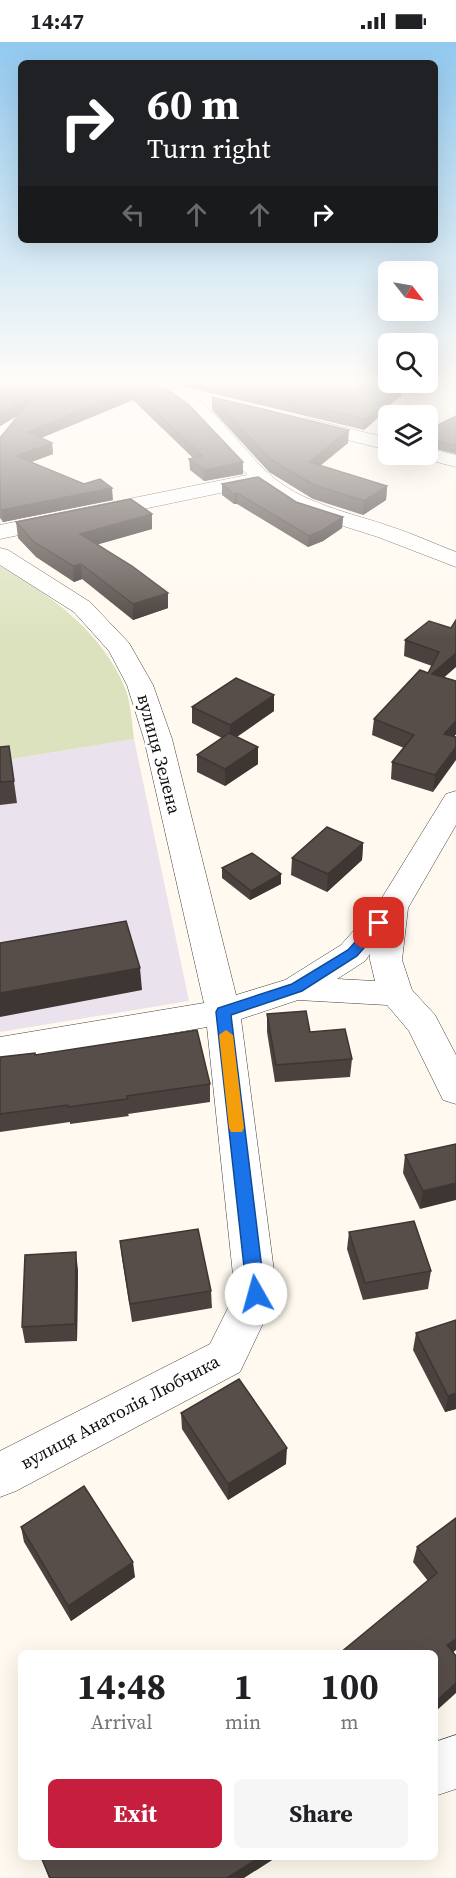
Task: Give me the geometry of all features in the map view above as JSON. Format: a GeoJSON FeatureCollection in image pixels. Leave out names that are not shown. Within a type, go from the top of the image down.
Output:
{"type":"FeatureCollection","features":[{"type":"Feature","properties":{"kind":"street"},"geometry":{"type":"LineString","coordinates":[[251,468],[261,478],[304,506],[386,532],[456,560]]}},
{"type":"Feature","properties":{"kind":"street"},"geometry":{"type":"LineString","coordinates":[[0,532],[261,478]]}},
{"type":"Feature","properties":{"kind":"street","name":"вулиця Зелена"},"geometry":{"type":"LineString","coordinates":[[0,555],[82,607],[120,648],[140,685],[158,739],[223,1012]]}},
{"type":"Feature","properties":{"kind":"street"},"geometry":{"type":"LineString","coordinates":[[0,1050],[223,1012],[297,988],[353,953],[393,908],[456,800]]}},
{"type":"Feature","properties":{"kind":"street"},"geometry":{"type":"LineString","coordinates":[[393,908],[386,960],[396,994],[423,1024],[456,1090]]}},
{"type":"Feature","properties":{"kind":"street"},"geometry":{"type":"LineString","coordinates":[[297,988],[396,994]]}},
{"type":"Feature","properties":{"kind":"street","name":"вулиця Анатолія Любчика"},"geometry":{"type":"LineString","coordinates":[[0,1475],[225,1358],[256,1294],[223,1012]]}},
{"type":"Feature","properties":{"kind":"street"},"geometry":{"type":"LineString","coordinates":[[438,1768],[456,1762]]}},
{"type":"Feature","properties":{"kind":"shaded area"},"geometry":{"type":"Polygon","coordinates":[[[134,739],[189,1001],[0,1032],[0,761],[134,739]]]}},
{"type":"Feature","properties":{"kind":"green space"},"geometry":{"type":"Polygon","coordinates":[[[0,566],[56,602],[89,633],[103,650],[125,688],[134,739],[0,761],[0,566]]]}},
{"type":"Feature","properties":{"kind":"building"},"geometry":{"type":"Polygon","coordinates":[[[0,468],[44,468],[84,484],[100,479],[112,488],[2,510],[0,508],[0,468]]]}},
{"type":"Feature","properties":{"kind":"building"},"geometry":{"type":"Polygon","coordinates":[[[285,468],[327,468],[387,486],[364,501],[314,485],[285,468]]]}},
{"type":"Feature","properties":{"kind":"building"},"geometry":{"type":"Polygon","coordinates":[[[258,477],[296,502],[343,517],[309,536],[237,493],[234,494],[222,484],[258,477]]]}},
{"type":"Feature","properties":{"kind":"building"},"geometry":{"type":"Polygon","coordinates":[[[131,499],[152,514],[80,534],[132,566],[168,593],[133,604],[81,564],[73,566],[34,542],[16,522],[131,499]]]}},
{"type":"Feature","properties":{"kind":"building"},"geometry":{"type":"Polygon","coordinates":[[[456,620],[456,653],[432,674],[456,681],[456,721],[444,734],[456,737],[456,747],[435,775],[392,762],[414,735],[374,719],[420,670],[428,673],[439,652],[405,640],[429,621],[451,628],[456,620]]]}},
{"type":"Feature","properties":{"kind":"building"},"geometry":{"type":"Polygon","coordinates":[[[236,678],[274,695],[230,725],[192,707],[236,678]]]}},
{"type":"Feature","properties":{"kind":"building"},"geometry":{"type":"Polygon","coordinates":[[[229,733],[258,747],[225,769],[197,755],[229,733]]]}},
{"type":"Feature","properties":{"kind":"building"},"geometry":{"type":"Polygon","coordinates":[[[9,746],[14,781],[0,782],[0,747],[9,746]]]}},
{"type":"Feature","properties":{"kind":"building"},"geometry":{"type":"Polygon","coordinates":[[[327,827],[363,843],[328,874],[292,858],[327,827]]]}},
{"type":"Feature","properties":{"kind":"building"},"geometry":{"type":"Polygon","coordinates":[[[252,853],[281,874],[251,891],[222,868],[252,853]]]}},
{"type":"Feature","properties":{"kind":"building"},"geometry":{"type":"Polygon","coordinates":[[[126,921],[140,968],[0,993],[0,943],[126,921]]]}},
{"type":"Feature","properties":{"kind":"building"},"geometry":{"type":"Polygon","coordinates":[[[306,1011],[310,1032],[345,1029],[352,1059],[276,1065],[267,1014],[306,1011]]]}},
{"type":"Feature","properties":{"kind":"building"},"geometry":{"type":"Polygon","coordinates":[[[197,1030],[210,1084],[127,1096],[127,1099],[0,1114],[0,1057],[35,1053],[35,1055],[197,1030]]]}},
{"type":"Feature","properties":{"kind":"building"},"geometry":{"type":"Polygon","coordinates":[[[456,1144],[456,1183],[423,1191],[405,1155],[456,1144]]]}},
{"type":"Feature","properties":{"kind":"building"},"geometry":{"type":"Polygon","coordinates":[[[414,1221],[431,1271],[365,1283],[349,1232],[414,1221]]]}},
{"type":"Feature","properties":{"kind":"building"},"geometry":{"type":"Polygon","coordinates":[[[198,1229],[211,1291],[130,1304],[120,1241],[198,1229]]]}},
{"type":"Feature","properties":{"kind":"building"},"geometry":{"type":"Polygon","coordinates":[[[76,1252],[75,1324],[22,1327],[25,1255],[76,1252]]]}},
{"type":"Feature","properties":{"kind":"building"},"geometry":{"type":"Polygon","coordinates":[[[456,1320],[456,1393],[448,1396],[416,1333],[456,1320]]]}},
{"type":"Feature","properties":{"kind":"building"},"geometry":{"type":"Polygon","coordinates":[[[239,1379],[287,1448],[228,1484],[181,1413],[239,1379]]]}},
{"type":"Feature","properties":{"kind":"building"},"geometry":{"type":"Polygon","coordinates":[[[84,1486],[133,1562],[68,1606],[21,1527],[84,1486]]]}},
{"type":"Feature","properties":{"kind":"building"},"geometry":{"type":"Polygon","coordinates":[[[456,1518],[456,1639],[447,1645],[456,1656],[456,1683],[438,1699],[438,1650],[344,1650],[437,1573],[417,1547],[456,1518]]]}},
{"type":"Feature","properties":{"kind":"building"},"geometry":{"type":"Polygon","coordinates":[[[42,1860],[255,1860],[227,1878],[50,1878],[42,1860]]]}},
{"type":"Feature","properties":{"kind":"slow traffic"},"geometry":{"type":"LineString","coordinates":[[226,1035],[237,1128]]}},
{"type":"Feature","properties":{"kind":"route"},"geometry":{"type":"LineString","coordinates":[[256,1294],[223,1012],[297,988],[353,953],[379,923]]}}]}
